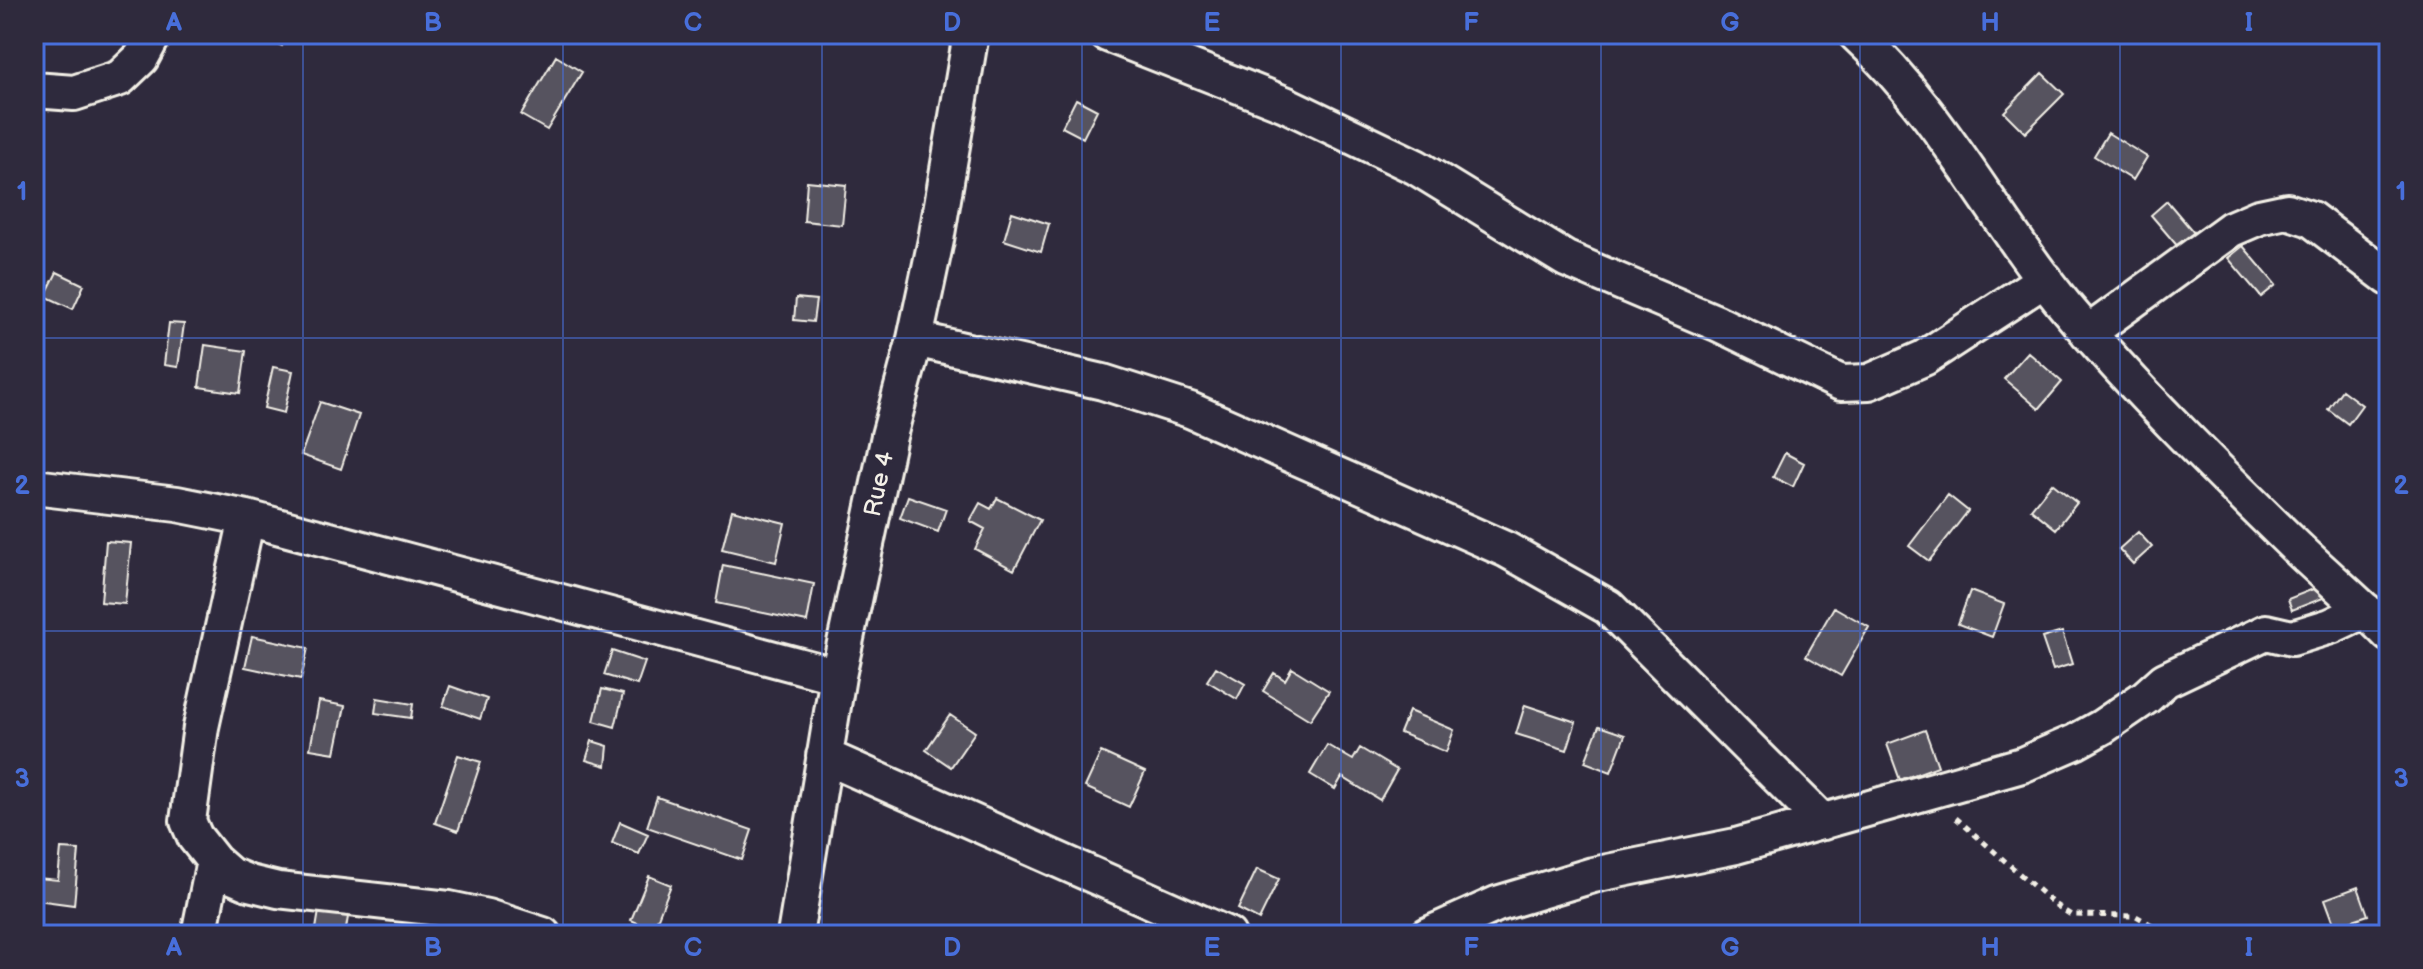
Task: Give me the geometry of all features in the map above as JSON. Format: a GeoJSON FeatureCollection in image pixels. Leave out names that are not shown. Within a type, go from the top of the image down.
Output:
{"type":"FeatureCollection","features":[{"type":"Feature","properties":{"kind":"street"},"geometry":{"type":"LineString","coordinates":[[34,90],[74,93],[120,78],[141,58],[154,34]]}},
{"type":"Feature","properties":{"kind":"street","name":"Rue 4"},"geometry":{"type":"LineString","coordinates":[[795,935],[838,676],[889,436],[915,339],[936,240],[971,34]]}},
{"type":"Feature","properties":{"kind":"street"},"geometry":{"type":"LineString","coordinates":[[1107,34],[1298,111],[1416,167],[1566,259],[1717,323],[1841,383],[1869,382],[1924,358],[2045,279]]}},
{"type":"Feature","properties":{"kind":"street"},"geometry":{"type":"LineString","coordinates":[[1856,34],[1920,106],[2045,279],[2088,333],[2160,413],[2389,634]]}},
{"type":"Feature","properties":{"kind":"street"},"geometry":{"type":"LineString","coordinates":[[2088,333],[2231,229],[2259,217],[2287,211],[2311,219],[2389,278]]}},
{"type":"Feature","properties":{"kind":"street"},"geometry":{"type":"LineString","coordinates":[[915,339],[1103,382],[1190,410],[1507,550],[1608,607],[1823,822]]}},
{"type":"Feature","properties":{"kind":"street"},"geometry":{"type":"LineString","coordinates":[[34,487],[177,504],[247,518],[838,676]]}},
{"type":"Feature","properties":{"kind":"street"},"geometry":{"type":"LineString","coordinates":[[247,518],[201,727],[188,821],[195,837],[230,875],[263,887],[449,909],[487,917],[543,935]]}},
{"type":"Feature","properties":{"kind":"street"},"geometry":{"type":"LineString","coordinates":[[1428,935],[1497,904],[1593,875],[1736,846],[2022,765],[2075,742],[2146,697],[2165,680],[2266,632],[2292,638],[2331,626],[2365,610]]}},
{"type":"Feature","properties":{"kind":"street"},"geometry":{"type":"LineString","coordinates":[[824,756],[1228,935]]}},
{"type":"Feature","properties":{"kind":"street"},"geometry":{"type":"LineString","coordinates":[[199,935],[214,861]]}},
{"type":"Feature","properties":{"kind":"path"},"geometry":{"type":"LineString","coordinates":[[1927,792],[2054,904],[2071,915],[2136,916],[2170,935]]}},
{"type":"Feature","properties":{"kind":"building"},"geometry":{"type":"Polygon","coordinates":[[[255,34],[287,34],[282,46],[255,34]]]}},
{"type":"Feature","properties":{"kind":"building"},"geometry":{"type":"Polygon","coordinates":[[[556,56],[582,72],[547,130],[521,115],[556,56]]]}},
{"type":"Feature","properties":{"kind":"building"},"geometry":{"type":"Polygon","coordinates":[[[2042,73],[2064,94],[2025,133],[2004,112],[2042,73]]]}},
{"type":"Feature","properties":{"kind":"building"},"geometry":{"type":"Polygon","coordinates":[[[1076,99],[1097,110],[1083,138],[1062,127],[1076,99]]]}},
{"type":"Feature","properties":{"kind":"building"},"geometry":{"type":"Polygon","coordinates":[[[2108,133],[2147,157],[2133,180],[2094,156],[2108,133]]]}},
{"type":"Feature","properties":{"kind":"building"},"geometry":{"type":"Polygon","coordinates":[[[807,181],[846,185],[842,225],[804,221],[807,181]]]}},
{"type":"Feature","properties":{"kind":"building"},"geometry":{"type":"Polygon","coordinates":[[[2167,201],[2195,234],[2179,248],[2151,215],[2167,201]]]}},
{"type":"Feature","properties":{"kind":"building"},"geometry":{"type":"Polygon","coordinates":[[[1012,212],[1049,224],[1041,252],[1004,240],[1012,212]]]}},
{"type":"Feature","properties":{"kind":"building"},"geometry":{"type":"Polygon","coordinates":[[[2243,246],[2276,285],[2261,297],[2228,258],[2243,246]]]}},
{"type":"Feature","properties":{"kind":"building"},"geometry":{"type":"Polygon","coordinates":[[[57,272],[84,285],[73,309],[45,296],[57,272]]]}},
{"type":"Feature","properties":{"kind":"building"},"geometry":{"type":"Polygon","coordinates":[[[796,298],[816,300],[813,322],[794,320],[796,298]]]}},
{"type":"Feature","properties":{"kind":"building"},"geometry":{"type":"Polygon","coordinates":[[[169,323],[184,324],[178,367],[164,365],[169,323]]]}},
{"type":"Feature","properties":{"kind":"building"},"geometry":{"type":"Polygon","coordinates":[[[205,345],[246,351],[240,393],[199,387],[205,345]]]}},
{"type":"Feature","properties":{"kind":"building"},"geometry":{"type":"Polygon","coordinates":[[[2028,352],[2062,382],[2039,409],[2004,379],[2028,352]]]}},
{"type":"Feature","properties":{"kind":"building"},"geometry":{"type":"Polygon","coordinates":[[[273,367],[293,371],[284,413],[264,408],[273,367]]]}},
{"type":"Feature","properties":{"kind":"building"},"geometry":{"type":"Polygon","coordinates":[[[2342,390],[2362,405],[2348,424],[2328,409],[2342,390]]]}},
{"type":"Feature","properties":{"kind":"building"},"geometry":{"type":"Polygon","coordinates":[[[320,402],[359,415],[341,469],[301,455],[320,402]]]}},
{"type":"Feature","properties":{"kind":"building"},"geometry":{"type":"Polygon","coordinates":[[[1785,453],[1804,463],[1793,487],[1773,477],[1785,453]]]}},
{"type":"Feature","properties":{"kind":"building"},"geometry":{"type":"Polygon","coordinates":[[[2052,483],[2077,503],[2056,529],[2031,509],[2052,483]]]}},
{"type":"Feature","properties":{"kind":"building"},"geometry":{"type":"Polygon","coordinates":[[[1948,495],[1968,511],[1929,561],[1909,546],[1948,495]]]}},
{"type":"Feature","properties":{"kind":"building"},"geometry":{"type":"Polygon","coordinates":[[[908,496],[946,509],[938,532],[900,518],[908,496]]]}},
{"type":"Feature","properties":{"kind":"building"},"geometry":{"type":"Polygon","coordinates":[[[997,498],[1040,520],[1014,570],[975,549],[985,529],[970,521],[980,503],[991,509],[997,498]]]}},
{"type":"Feature","properties":{"kind":"building"},"geometry":{"type":"Polygon","coordinates":[[[732,510],[785,523],[776,562],[722,549],[732,510]]]}},
{"type":"Feature","properties":{"kind":"building"},"geometry":{"type":"Polygon","coordinates":[[[2138,532],[2152,547],[2133,564],[2119,549],[2138,532]]]}},
{"type":"Feature","properties":{"kind":"building"},"geometry":{"type":"Polygon","coordinates":[[[106,541],[131,543],[125,604],[101,602],[106,541]]]}},
{"type":"Feature","properties":{"kind":"building"},"geometry":{"type":"Polygon","coordinates":[[[723,565],[814,584],[807,622],[716,603],[723,565]]]}},
{"type":"Feature","properties":{"kind":"building"},"geometry":{"type":"Polygon","coordinates":[[[2326,584],[2331,595],[2292,610],[2288,599],[2326,584]]]}},
{"type":"Feature","properties":{"kind":"building"},"geometry":{"type":"Polygon","coordinates":[[[1970,591],[2004,604],[1992,637],[1958,624],[1970,591]]]}},
{"type":"Feature","properties":{"kind":"building"},"geometry":{"type":"Polygon","coordinates":[[[1834,607],[1869,627],[1841,676],[1806,656],[1834,607]]]}},
{"type":"Feature","properties":{"kind":"building"},"geometry":{"type":"Polygon","coordinates":[[[2062,632],[2072,664],[2053,670],[2042,638],[2062,632]]]}},
{"type":"Feature","properties":{"kind":"building"},"geometry":{"type":"Polygon","coordinates":[[[252,636],[308,648],[301,679],[245,667],[252,636]]]}},
{"type":"Feature","properties":{"kind":"building"},"geometry":{"type":"Polygon","coordinates":[[[612,651],[645,662],[637,685],[604,675],[612,651]]]}},
{"type":"Feature","properties":{"kind":"building"},"geometry":{"type":"Polygon","coordinates":[[[1216,667],[1245,684],[1237,699],[1207,681],[1216,667]]]}},
{"type":"Feature","properties":{"kind":"building"},"geometry":{"type":"Polygon","coordinates":[[[1292,668],[1329,691],[1310,720],[1263,691],[1274,673],[1285,680],[1292,668]]]}},
{"type":"Feature","properties":{"kind":"building"},"geometry":{"type":"Polygon","coordinates":[[[450,686],[487,699],[480,719],[443,706],[450,686]]]}},
{"type":"Feature","properties":{"kind":"building"},"geometry":{"type":"Polygon","coordinates":[[[602,689],[623,694],[615,727],[594,721],[602,689]]]}},
{"type":"Feature","properties":{"kind":"building"},"geometry":{"type":"Polygon","coordinates":[[[377,698],[413,704],[411,718],[375,713],[377,698]]]}},
{"type":"Feature","properties":{"kind":"building"},"geometry":{"type":"Polygon","coordinates":[[[319,701],[345,706],[335,753],[310,749],[319,701]]]}},
{"type":"Feature","properties":{"kind":"building"},"geometry":{"type":"Polygon","coordinates":[[[1525,705],[1576,722],[1567,750],[1516,734],[1525,705]]]}},
{"type":"Feature","properties":{"kind":"building"},"geometry":{"type":"Polygon","coordinates":[[[1409,711],[1454,730],[1446,752],[1400,733],[1409,711]]]}},
{"type":"Feature","properties":{"kind":"building"},"geometry":{"type":"Polygon","coordinates":[[[950,715],[975,732],[951,767],[926,750],[950,715]]]}},
{"type":"Feature","properties":{"kind":"building"},"geometry":{"type":"Polygon","coordinates":[[[1599,726],[1625,735],[1611,772],[1585,762],[1599,726]]]}},
{"type":"Feature","properties":{"kind":"building"},"geometry":{"type":"Polygon","coordinates":[[[1925,730],[1938,766],[1900,780],[1887,744],[1925,730]]]}},
{"type":"Feature","properties":{"kind":"building"},"geometry":{"type":"Polygon","coordinates":[[[592,741],[608,746],[606,766],[586,760],[592,741]]]}},
{"type":"Feature","properties":{"kind":"building"},"geometry":{"type":"Polygon","coordinates":[[[1327,745],[1353,760],[1360,748],[1397,770],[1380,800],[1342,777],[1335,789],[1310,774],[1327,745]]]}},
{"type":"Feature","properties":{"kind":"building"},"geometry":{"type":"Polygon","coordinates":[[[1101,752],[1145,772],[1129,807],[1085,787],[1101,752]]]}},
{"type":"Feature","properties":{"kind":"building"},"geometry":{"type":"Polygon","coordinates":[[[458,755],[481,762],[458,831],[435,823],[458,755]]]}},
{"type":"Feature","properties":{"kind":"building"},"geometry":{"type":"Polygon","coordinates":[[[657,797],[752,830],[742,860],[647,827],[657,797]]]}},
{"type":"Feature","properties":{"kind":"building"},"geometry":{"type":"Polygon","coordinates":[[[620,822],[648,834],[639,854],[612,843],[620,822]]]}},
{"type":"Feature","properties":{"kind":"building"},"geometry":{"type":"Polygon","coordinates":[[[61,849],[79,850],[74,905],[36,900],[38,878],[58,880],[61,849]]]}},
{"type":"Feature","properties":{"kind":"building"},"geometry":{"type":"Polygon","coordinates":[[[1257,869],[1279,879],[1259,920],[1238,909],[1257,869]]]}},
{"type":"Feature","properties":{"kind":"building"},"geometry":{"type":"Polygon","coordinates":[[[649,876],[671,885],[653,930],[631,920],[649,876]]]}},
{"type":"Feature","properties":{"kind":"building"},"geometry":{"type":"Polygon","coordinates":[[[2358,887],[2368,915],[2335,926],[2325,899],[2358,887]]]}},
{"type":"Feature","properties":{"kind":"building"},"geometry":{"type":"Polygon","coordinates":[[[320,905],[349,911],[345,935],[315,935],[320,905]]]}}]}
